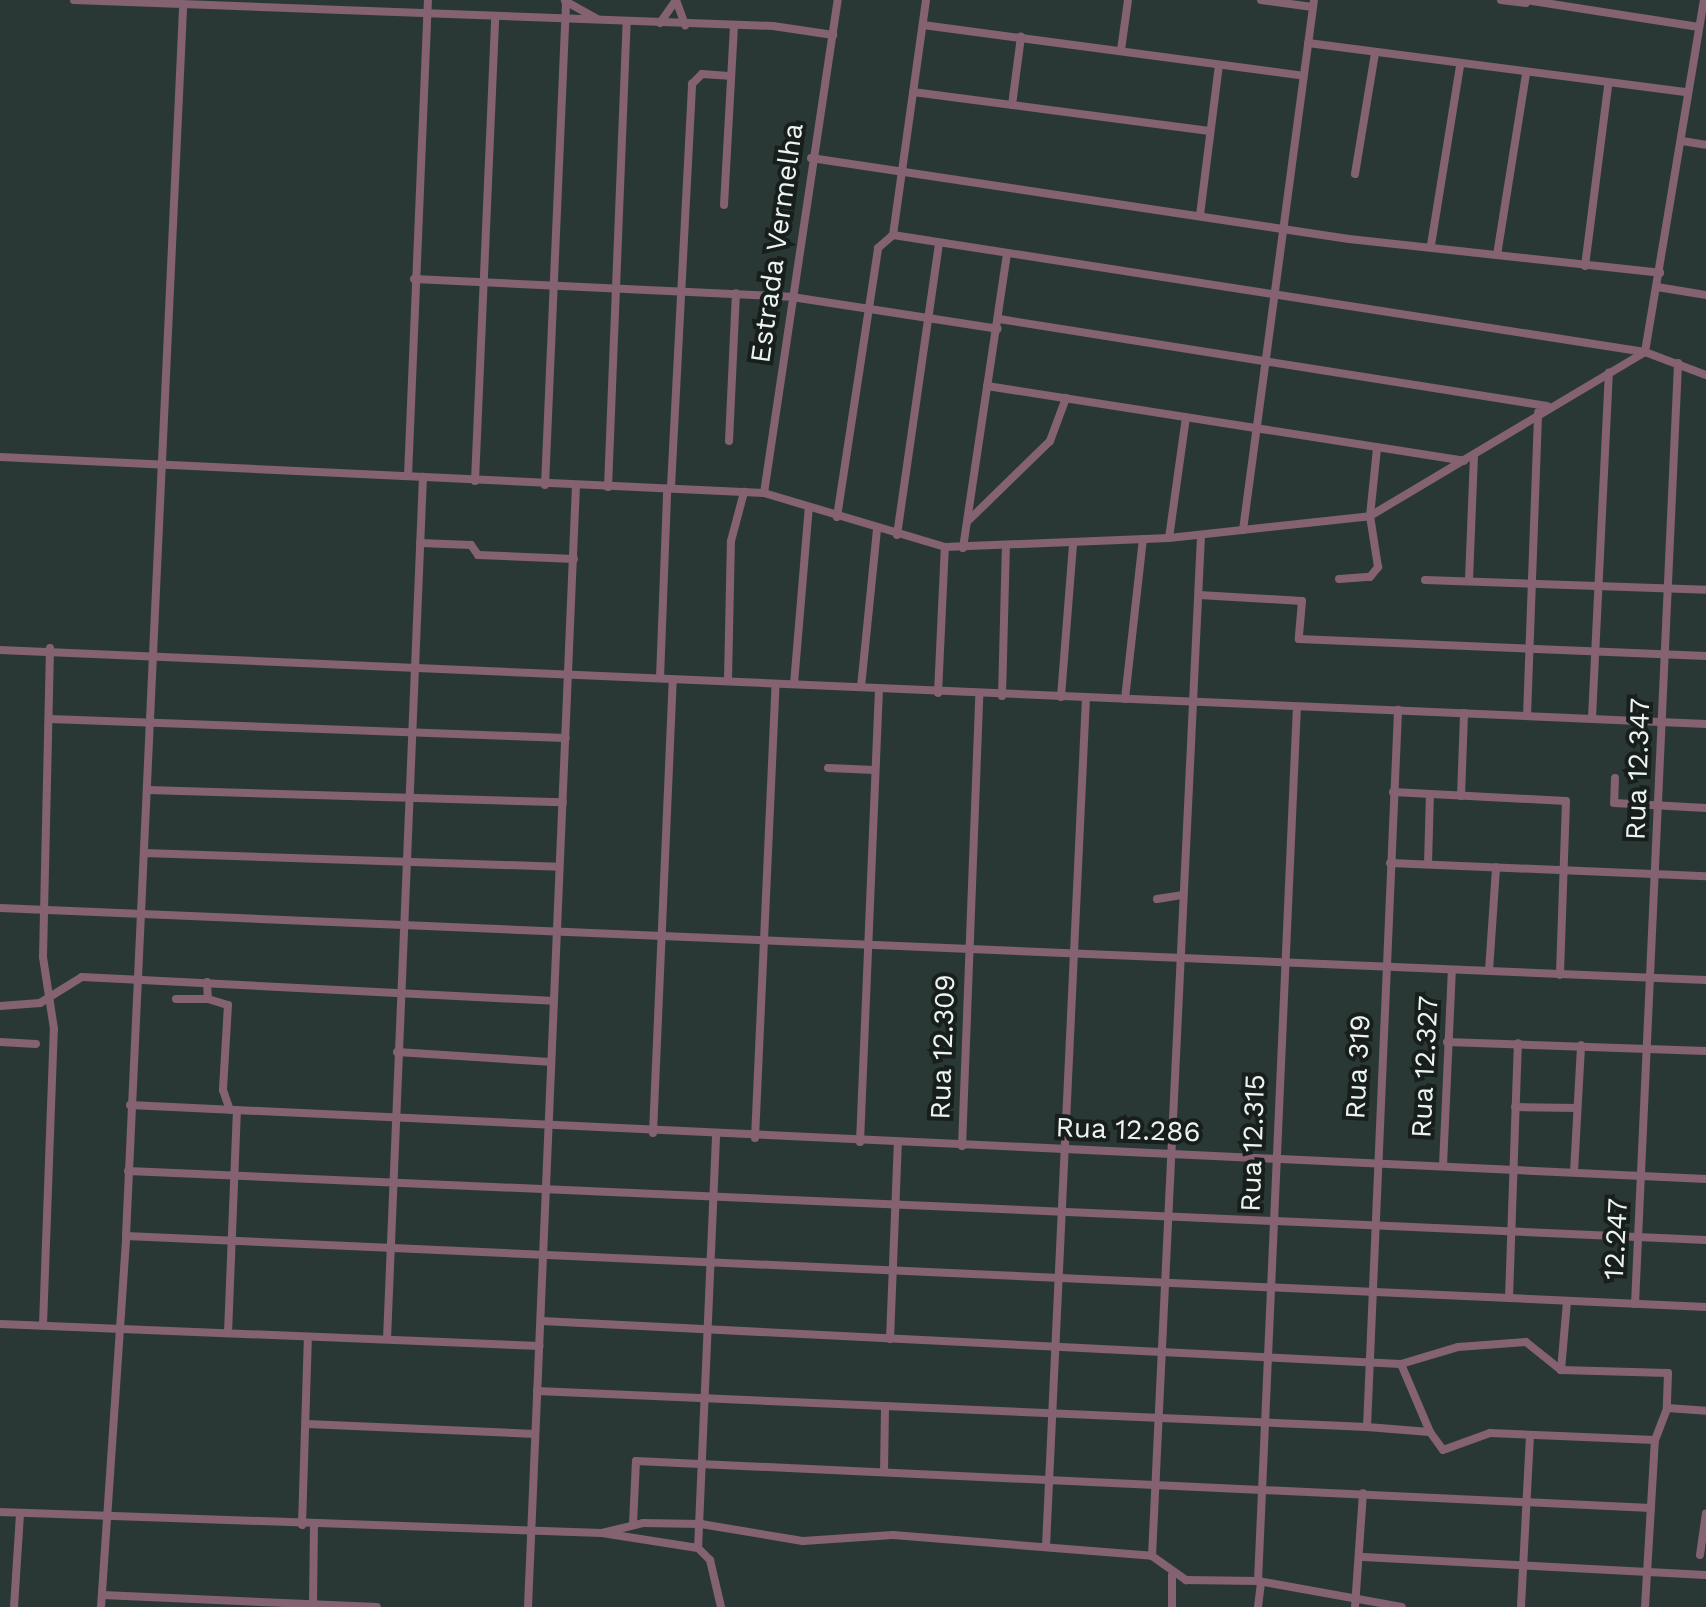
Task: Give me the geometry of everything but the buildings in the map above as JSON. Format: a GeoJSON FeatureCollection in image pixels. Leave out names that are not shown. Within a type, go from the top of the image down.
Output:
{"type":"FeatureCollection","features":[{"type":"Feature","properties":{"kind":"street"},"geometry":{"type":"LineString","coordinates":[[74,0],[183,7],[320,5],[372,14],[660,23],[832,35]]}},
{"type":"Feature","properties":{"kind":"street"},"geometry":{"type":"LineString","coordinates":[[372,0],[372,14]]}},
{"type":"Feature","properties":{"kind":"street"},"geometry":{"type":"LineString","coordinates":[[408,476],[428,0]]}},
{"type":"Feature","properties":{"kind":"street"},"geometry":{"type":"LineString","coordinates":[[660,23],[676,0]]}},
{"type":"Feature","properties":{"kind":"street"},"geometry":{"type":"LineString","coordinates":[[676,0],[685,26]]}},
{"type":"Feature","properties":{"kind":"street","name":"Estrada Vermelha"},"geometry":{"type":"LineString","coordinates":[[764,494],[811,158],[838,0]]}},
{"type":"Feature","properties":{"kind":"street"},"geometry":{"type":"LineString","coordinates":[[838,517],[878,248],[893,235],[926,0]]}},
{"type":"Feature","properties":{"kind":"street"},"geometry":{"type":"LineString","coordinates":[[1122,50],[1128,0]]}},
{"type":"Feature","properties":{"kind":"street"},"geometry":{"type":"LineString","coordinates":[[1243,530],[1280,228],[1313,4],[1261,0]]}},
{"type":"Feature","properties":{"kind":"street"},"geometry":{"type":"LineString","coordinates":[[1501,0],[1700,27]]}},
{"type":"Feature","properties":{"kind":"street"},"geometry":{"type":"LineString","coordinates":[[1646,352],[1704,0]]}},
{"type":"Feature","properties":{"kind":"street"},"geometry":{"type":"LineString","coordinates":[[546,485],[550,286],[564,1],[600,21]]}},
{"type":"Feature","properties":{"kind":"street"},"geometry":{"type":"LineString","coordinates":[[101,1607],[122,1328],[183,7]]}},
{"type":"Feature","properties":{"kind":"street"},"geometry":{"type":"LineString","coordinates":[[475,481],[495,16]]}},
{"type":"Feature","properties":{"kind":"street"},"geometry":{"type":"LineString","coordinates":[[608,487],[628,22]]}},
{"type":"Feature","properties":{"kind":"street"},"geometry":{"type":"LineString","coordinates":[[923,26],[1303,76]]}},
{"type":"Feature","properties":{"kind":"street"},"geometry":{"type":"LineString","coordinates":[[724,205],[734,28]]}},
{"type":"Feature","properties":{"kind":"street"},"geometry":{"type":"LineString","coordinates":[[1012,105],[1021,38]]}},
{"type":"Feature","properties":{"kind":"street"},"geometry":{"type":"LineString","coordinates":[[1308,42],[1608,86],[1687,92]]}},
{"type":"Feature","properties":{"kind":"street"},"geometry":{"type":"LineString","coordinates":[[1355,174],[1375,54]]}},
{"type":"Feature","properties":{"kind":"street"},"geometry":{"type":"LineString","coordinates":[[1200,215],[1219,65]]}},
{"type":"Feature","properties":{"kind":"street"},"geometry":{"type":"LineString","coordinates":[[1431,245],[1460,66]]}},
{"type":"Feature","properties":{"kind":"street"},"geometry":{"type":"LineString","coordinates":[[660,678],[684,291],[692,84],[702,74],[729,76]]}},
{"type":"Feature","properties":{"kind":"street"},"geometry":{"type":"LineString","coordinates":[[1498,255],[1526,74]]}},
{"type":"Feature","properties":{"kind":"street"},"geometry":{"type":"LineString","coordinates":[[1584,266],[1608,86]]}},
{"type":"Feature","properties":{"kind":"street"},"geometry":{"type":"LineString","coordinates":[[914,92],[1209,131]]}},
{"type":"Feature","properties":{"kind":"street"},"geometry":{"type":"LineString","coordinates":[[1682,141],[1706,145]]}},
{"type":"Feature","properties":{"kind":"street"},"geometry":{"type":"LineString","coordinates":[[811,158],[1280,228],[1660,273]]}},
{"type":"Feature","properties":{"kind":"street"},"geometry":{"type":"LineString","coordinates":[[893,235],[1646,352],[1706,375]]}},
{"type":"Feature","properties":{"kind":"street"},"geometry":{"type":"LineString","coordinates":[[897,535],[939,244]]}},
{"type":"Feature","properties":{"kind":"street"},"geometry":{"type":"LineString","coordinates":[[963,548],[1007,254]]}},
{"type":"Feature","properties":{"kind":"street"},"geometry":{"type":"LineString","coordinates":[[414,279],[792,297],[1264,360],[1547,406]]}},
{"type":"Feature","properties":{"kind":"street"},"geometry":{"type":"LineString","coordinates":[[1658,287],[1706,295]]}},
{"type":"Feature","properties":{"kind":"street"},"geometry":{"type":"LineString","coordinates":[[729,441],[736,294]]}},
{"type":"Feature","properties":{"kind":"street"},"geometry":{"type":"LineString","coordinates":[[0,457],[744,492],[764,494],[945,547],[1006,548],[1201,536],[1370,516],[1547,406],[1646,352]]}},
{"type":"Feature","properties":{"kind":"street","name":"Rua 12.347"},"geometry":{"type":"LineString","coordinates":[[1642,1176],[1678,363]]}},
{"type":"Feature","properties":{"kind":"street"},"geometry":{"type":"LineString","coordinates":[[1592,718],[1609,372]]}},
{"type":"Feature","properties":{"kind":"street"},"geometry":{"type":"LineString","coordinates":[[987,386],[1464,461]]}},
{"type":"Feature","properties":{"kind":"street"},"geometry":{"type":"LineString","coordinates":[[967,521],[1050,442],[1066,398]]}},
{"type":"Feature","properties":{"kind":"street"},"geometry":{"type":"LineString","coordinates":[[1527,716],[1538,412]]}},
{"type":"Feature","properties":{"kind":"street"},"geometry":{"type":"LineString","coordinates":[[1169,538],[1186,417]]}},
{"type":"Feature","properties":{"kind":"street"},"geometry":{"type":"LineString","coordinates":[[1338,579],[1376,573],[1370,516],[1377,448]]}},
{"type":"Feature","properties":{"kind":"street"},"geometry":{"type":"LineString","coordinates":[[1469,580],[1474,454]]}},
{"type":"Feature","properties":{"kind":"street"},"geometry":{"type":"LineString","coordinates":[[387,1339],[406,797],[424,478]]}},
{"type":"Feature","properties":{"kind":"street"},"geometry":{"type":"LineString","coordinates":[[528,1607],[576,487]]}},
{"type":"Feature","properties":{"kind":"street"},"geometry":{"type":"LineString","coordinates":[[728,680],[731,541],[744,492]]}},
{"type":"Feature","properties":{"kind":"street"},"geometry":{"type":"LineString","coordinates":[[794,684],[809,508]]}},
{"type":"Feature","properties":{"kind":"street"},"geometry":{"type":"LineString","coordinates":[[862,688],[877,530]]}},
{"type":"Feature","properties":{"kind":"street"},"geometry":{"type":"LineString","coordinates":[[1152,1556],[1201,536]]}},
{"type":"Feature","properties":{"kind":"street"},"geometry":{"type":"LineString","coordinates":[[1126,699],[1143,539]]}},
{"type":"Feature","properties":{"kind":"street"},"geometry":{"type":"LineString","coordinates":[[420,542],[471,544],[478,555],[574,559]]}},
{"type":"Feature","properties":{"kind":"street"},"geometry":{"type":"LineString","coordinates":[[1061,698],[1072,544]]}},
{"type":"Feature","properties":{"kind":"street"},"geometry":{"type":"LineString","coordinates":[[938,693],[945,547]]}},
{"type":"Feature","properties":{"kind":"street"},"geometry":{"type":"LineString","coordinates":[[1002,696],[1006,548]]}},
{"type":"Feature","properties":{"kind":"street"},"geometry":{"type":"LineString","coordinates":[[1425,580],[1706,590]]}},
{"type":"Feature","properties":{"kind":"street"},"geometry":{"type":"LineString","coordinates":[[1199,595],[1302,601],[1300,639],[1706,656]]}},
{"type":"Feature","properties":{"kind":"street"},"geometry":{"type":"LineString","coordinates":[[43,1325],[54,1029],[48,998],[44,910],[50,648]]}},
{"type":"Feature","properties":{"kind":"street"},"geometry":{"type":"LineString","coordinates":[[0,650],[50,648],[152,656],[569,670],[672,680],[938,693],[1193,700],[1706,724]]}},
{"type":"Feature","properties":{"kind":"street"},"geometry":{"type":"LineString","coordinates":[[653,1133],[672,680]]}},
{"type":"Feature","properties":{"kind":"street"},"geometry":{"type":"LineString","coordinates":[[755,1138],[776,684]]}},
{"type":"Feature","properties":{"kind":"street"},"geometry":{"type":"LineString","coordinates":[[860,1142],[878,690]]}},
{"type":"Feature","properties":{"kind":"street","name":"Rua 12.309"},"geometry":{"type":"LineString","coordinates":[[962,1146],[980,694]]}},
{"type":"Feature","properties":{"kind":"street"},"geometry":{"type":"LineString","coordinates":[[1046,1546],[1086,699]]}},
{"type":"Feature","properties":{"kind":"street","name":"Rua 12.315"},"geometry":{"type":"LineString","coordinates":[[1258,1607],[1282,961],[1297,706]]}},
{"type":"Feature","properties":{"kind":"street","name":"Rua 319"},"geometry":{"type":"LineString","coordinates":[[1367,1427],[1398,710]]}},
{"type":"Feature","properties":{"kind":"street"},"geometry":{"type":"LineString","coordinates":[[1461,796],[1464,713]]}},
{"type":"Feature","properties":{"kind":"street"},"geometry":{"type":"LineString","coordinates":[[50,718],[566,738]]}},
{"type":"Feature","properties":{"kind":"street"},"geometry":{"type":"LineString","coordinates":[[828,768],[875,770]]}},
{"type":"Feature","properties":{"kind":"street"},"geometry":{"type":"LineString","coordinates":[[1615,778],[1614,803],[1706,808]]}},
{"type":"Feature","properties":{"kind":"street"},"geometry":{"type":"LineString","coordinates":[[148,790],[563,802]]}},
{"type":"Feature","properties":{"kind":"street"},"geometry":{"type":"LineString","coordinates":[[1393,792],[1566,801],[1560,974]]}},
{"type":"Feature","properties":{"kind":"street"},"geometry":{"type":"LineString","coordinates":[[1428,864],[1430,794]]}},
{"type":"Feature","properties":{"kind":"street"},"geometry":{"type":"LineString","coordinates":[[144,853],[559,867]]}},
{"type":"Feature","properties":{"kind":"street"},"geometry":{"type":"LineString","coordinates":[[1390,863],[1706,876]]}},
{"type":"Feature","properties":{"kind":"street"},"geometry":{"type":"LineString","coordinates":[[1490,972],[1496,867]]}},
{"type":"Feature","properties":{"kind":"street"},"geometry":{"type":"LineString","coordinates":[[1157,899],[1182,895]]}},
{"type":"Feature","properties":{"kind":"street"},"geometry":{"type":"LineString","coordinates":[[0,908],[1706,980]]}},
{"type":"Feature","properties":{"kind":"street","name":"Rua 12.327"},"geometry":{"type":"LineString","coordinates":[[1443,1166],[1452,970]]}},
{"type":"Feature","properties":{"kind":"street"},"geometry":{"type":"LineString","coordinates":[[0,1006],[48,998],[75,977],[399,989],[553,1002]]}},
{"type":"Feature","properties":{"kind":"street"},"geometry":{"type":"LineString","coordinates":[[207,982],[208,999]]}},
{"type":"Feature","properties":{"kind":"street"},"geometry":{"type":"LineString","coordinates":[[176,999],[208,999],[228,1004],[223,1090],[233,1110],[235,1176],[228,1334]]}},
{"type":"Feature","properties":{"kind":"street"},"geometry":{"type":"LineString","coordinates":[[0,1042],[36,1044]]}},
{"type":"Feature","properties":{"kind":"street"},"geometry":{"type":"LineString","coordinates":[[1447,1042],[1706,1051]]}},
{"type":"Feature","properties":{"kind":"street"},"geometry":{"type":"LineString","coordinates":[[1509,1298],[1518,1043]]}},
{"type":"Feature","properties":{"kind":"street"},"geometry":{"type":"LineString","coordinates":[[1574,1172],[1580,1046]]}},
{"type":"Feature","properties":{"kind":"street"},"geometry":{"type":"LineString","coordinates":[[397,1052],[550,1062]]}},
{"type":"Feature","properties":{"kind":"street","name":"Rua 12.286"},"geometry":{"type":"LineString","coordinates":[[130,1104],[716,1137],[1706,1179]]}},
{"type":"Feature","properties":{"kind":"street"},"geometry":{"type":"LineString","coordinates":[[1515,1107],[1576,1108]]}},
{"type":"Feature","properties":{"kind":"street"},"geometry":{"type":"LineString","coordinates":[[698,1548],[711,1331],[716,1137]]}},
{"type":"Feature","properties":{"kind":"street"},"geometry":{"type":"LineString","coordinates":[[890,1338],[898,1142]]}},
{"type":"Feature","properties":{"kind":"street"},"geometry":{"type":"LineString","coordinates":[[128,1170],[1706,1240]]}},
{"type":"Feature","properties":{"kind":"street","name":"12.247"},"geometry":{"type":"LineString","coordinates":[[1635,1304],[1642,1176]]}},
{"type":"Feature","properties":{"kind":"street"},"geometry":{"type":"LineString","coordinates":[[126,1236],[1706,1306]]}},
{"type":"Feature","properties":{"kind":"street"},"geometry":{"type":"LineString","coordinates":[[1561,1370],[1567,1300]]}},
{"type":"Feature","properties":{"kind":"street"},"geometry":{"type":"LineString","coordinates":[[542,1322],[1401,1364],[1458,1347],[1526,1342],[1561,1370],[1668,1374],[1666,1408],[1654,1440],[1645,1607]]}},
{"type":"Feature","properties":{"kind":"street"},"geometry":{"type":"LineString","coordinates":[[0,1324],[540,1346]]}},
{"type":"Feature","properties":{"kind":"street"},"geometry":{"type":"LineString","coordinates":[[302,1525],[308,1337]]}},
{"type":"Feature","properties":{"kind":"street"},"geometry":{"type":"LineString","coordinates":[[1401,1364],[1430,1432],[1442,1450],[1480,1434],[1654,1440]]}},
{"type":"Feature","properties":{"kind":"street"},"geometry":{"type":"LineString","coordinates":[[537,1391],[1430,1432]]}},
{"type":"Feature","properties":{"kind":"street"},"geometry":{"type":"LineString","coordinates":[[884,1472],[886,1406]]}},
{"type":"Feature","properties":{"kind":"street"},"geometry":{"type":"LineString","coordinates":[[1666,1408],[1706,1411]]}},
{"type":"Feature","properties":{"kind":"street"},"geometry":{"type":"LineString","coordinates":[[307,1424],[535,1434]]}},
{"type":"Feature","properties":{"kind":"street"},"geometry":{"type":"LineString","coordinates":[[1521,1607],[1530,1501],[1530,1435]]}},
{"type":"Feature","properties":{"kind":"street"},"geometry":{"type":"LineString","coordinates":[[634,1524],[636,1461],[1651,1508]]}},
{"type":"Feature","properties":{"kind":"street"},"geometry":{"type":"LineString","coordinates":[[1355,1607],[1363,1557],[1363,1493]]}},
{"type":"Feature","properties":{"kind":"street"},"geometry":{"type":"LineString","coordinates":[[0,1512],[602,1533],[698,1548],[710,1560],[721,1607]]}},
{"type":"Feature","properties":{"kind":"street"},"geometry":{"type":"LineString","coordinates":[[1700,1556],[1706,1512]]}},
{"type":"Feature","properties":{"kind":"street"},"geometry":{"type":"LineString","coordinates":[[14,1607],[20,1513]]}},
{"type":"Feature","properties":{"kind":"street"},"geometry":{"type":"LineString","coordinates":[[602,1533],[634,1524],[701,1524],[803,1541],[835,1533],[1046,1546],[1152,1556],[1172,1575],[1358,1594],[1402,1607]]}},
{"type":"Feature","properties":{"kind":"street"},"geometry":{"type":"LineString","coordinates":[[313,1606],[314,1525]]}},
{"type":"Feature","properties":{"kind":"street"},"geometry":{"type":"LineString","coordinates":[[1363,1557],[1706,1575]]}},
{"type":"Feature","properties":{"kind":"street"},"geometry":{"type":"LineString","coordinates":[[1172,1575],[1172,1607]]}},
{"type":"Feature","properties":{"kind":"street"},"geometry":{"type":"LineString","coordinates":[[102,1595],[376,1607]]}}]}
